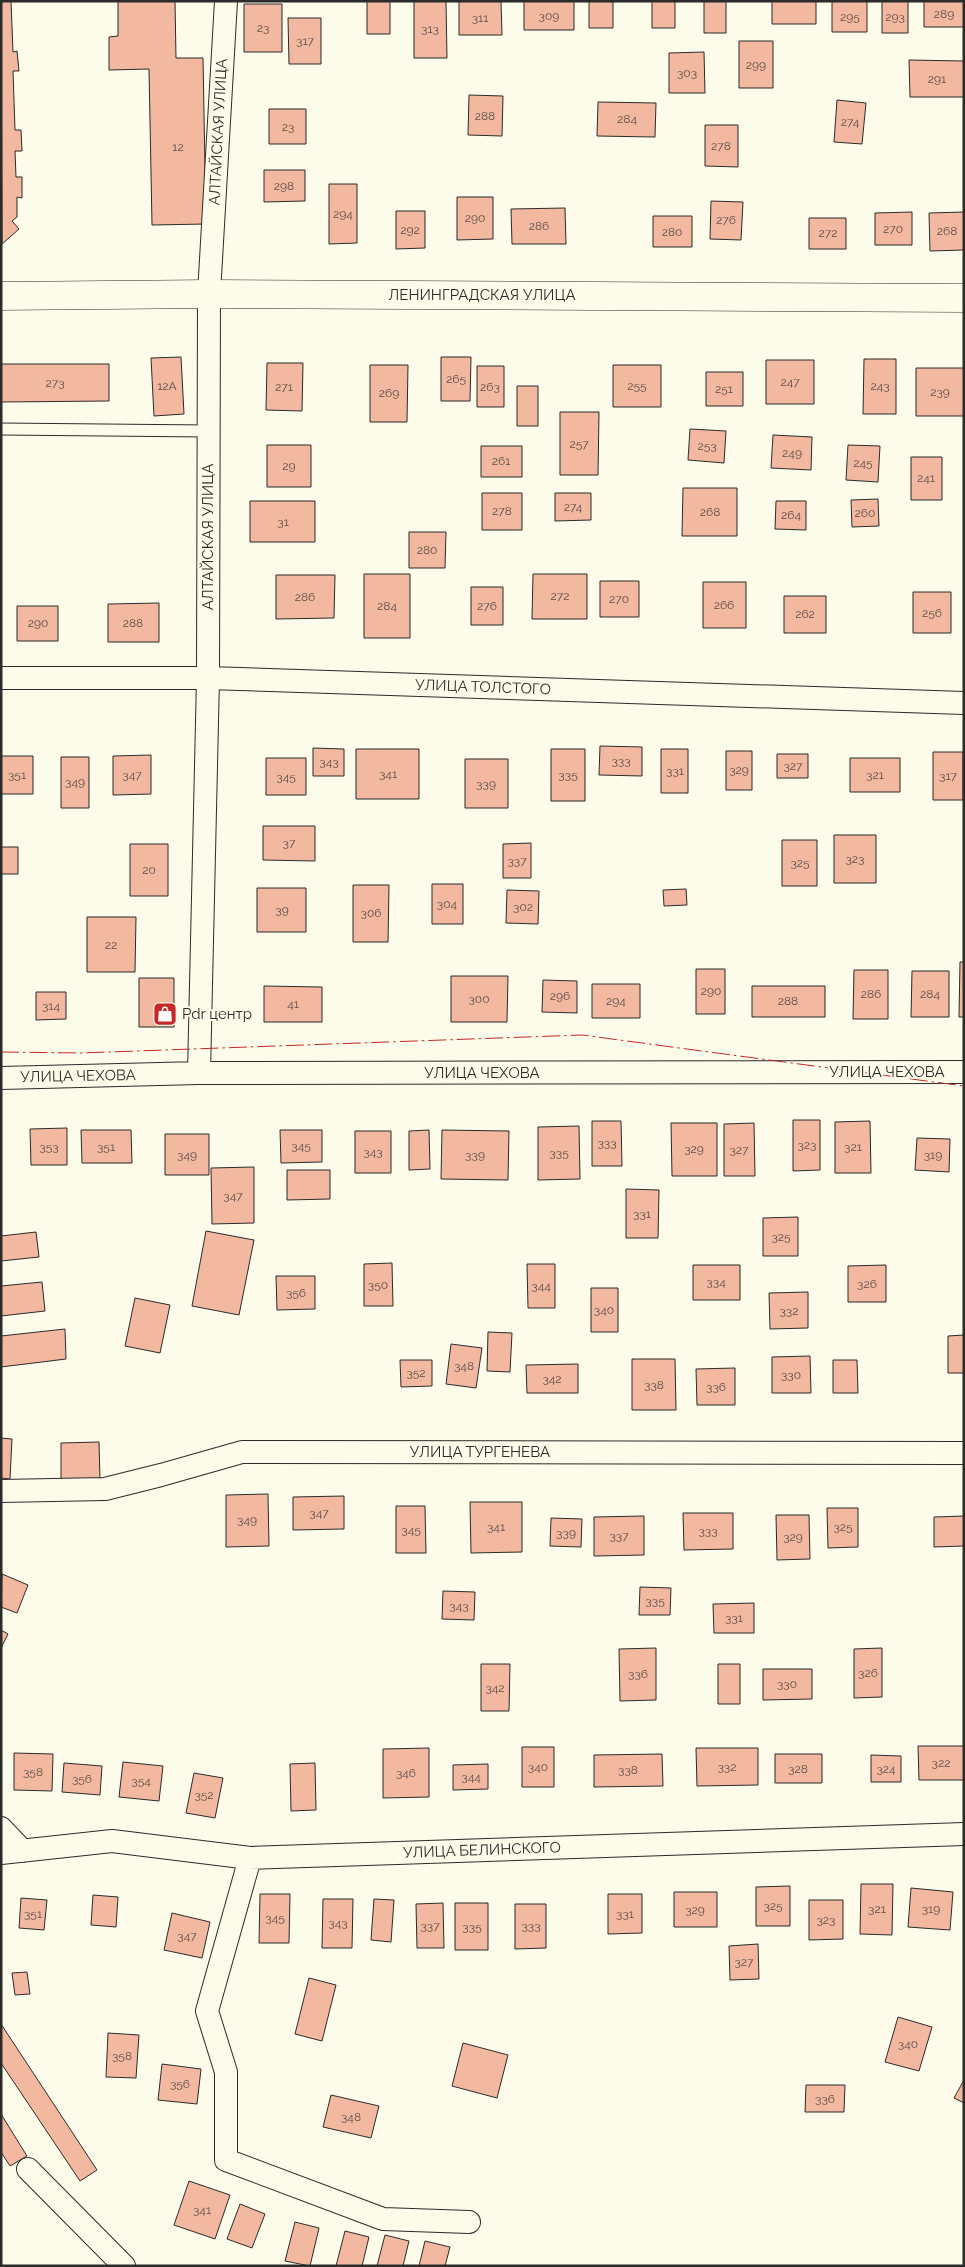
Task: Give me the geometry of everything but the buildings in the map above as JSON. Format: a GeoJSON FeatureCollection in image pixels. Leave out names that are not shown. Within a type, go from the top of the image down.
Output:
{"type":"FeatureCollection","features":[{"type":"Feature","properties":{"kind":"street","name":"АЛТАЙСКАЯ УЛИЦА"},"geometry":{"type":"LineString","coordinates":[[199,1073],[208,678],[209,294],[226,1]]}},
{"type":"Feature","properties":{"kind":"street","name":"ЛЕНИНГРАДСКАЯ УЛИЦА"},"geometry":{"type":"LineString","coordinates":[[1,296],[209,294],[964,298]]}},
{"type":"Feature","properties":{"kind":"street","name":"УЛИЦА ТОЛСТОГО"},"geometry":{"type":"LineString","coordinates":[[1,678],[208,678],[964,703]]}},
{"type":"Feature","properties":{"kind":"street","name":"УЛИЦА ЧЕХОВА"},"geometry":{"type":"LineString","coordinates":[[1,1078],[199,1073],[964,1072]]}},
{"type":"Feature","properties":{"kind":"street","name":"УЛИЦА ТУРГЕНЕВА"},"geometry":{"type":"LineString","coordinates":[[1,1492],[105,1489],[161,1476],[242,1452],[964,1452]]}},
{"type":"Feature","properties":{"kind":"street"},"geometry":{"type":"LineString","coordinates":[[1,1828],[12,1852]]}},
{"type":"Feature","properties":{"kind":"street","name":"УЛИЦА БЕЛИНСКОГО"},"geometry":{"type":"LineString","coordinates":[[12,1852],[112,1841],[250,1858],[964,1834]]}},
{"type":"Feature","properties":{"kind":"street"},"geometry":{"type":"LineString","coordinates":[[250,1858],[206,2011],[226,2072],[226,2160],[383,2219],[469,2222]]}},
{"type":"Feature","properties":{"kind":"street"},"geometry":{"type":"LineString","coordinates":[[28,2169],[124,2266]]}},
{"type":"Feature","properties":{"kind":"lane"},"geometry":{"type":"LineString","coordinates":[[1,429],[208,431]]}},
{"type":"Feature","properties":{"kind":"power"},"geometry":{"type":"LineString","coordinates":[[1,1052],[81,1053],[582,1035],[964,1086]]}},
{"type":"Feature","properties":{"kind":"place","name":"Pdr центр"},"geometry":{"type":"Point","coordinates":[165,1014]}}]}
